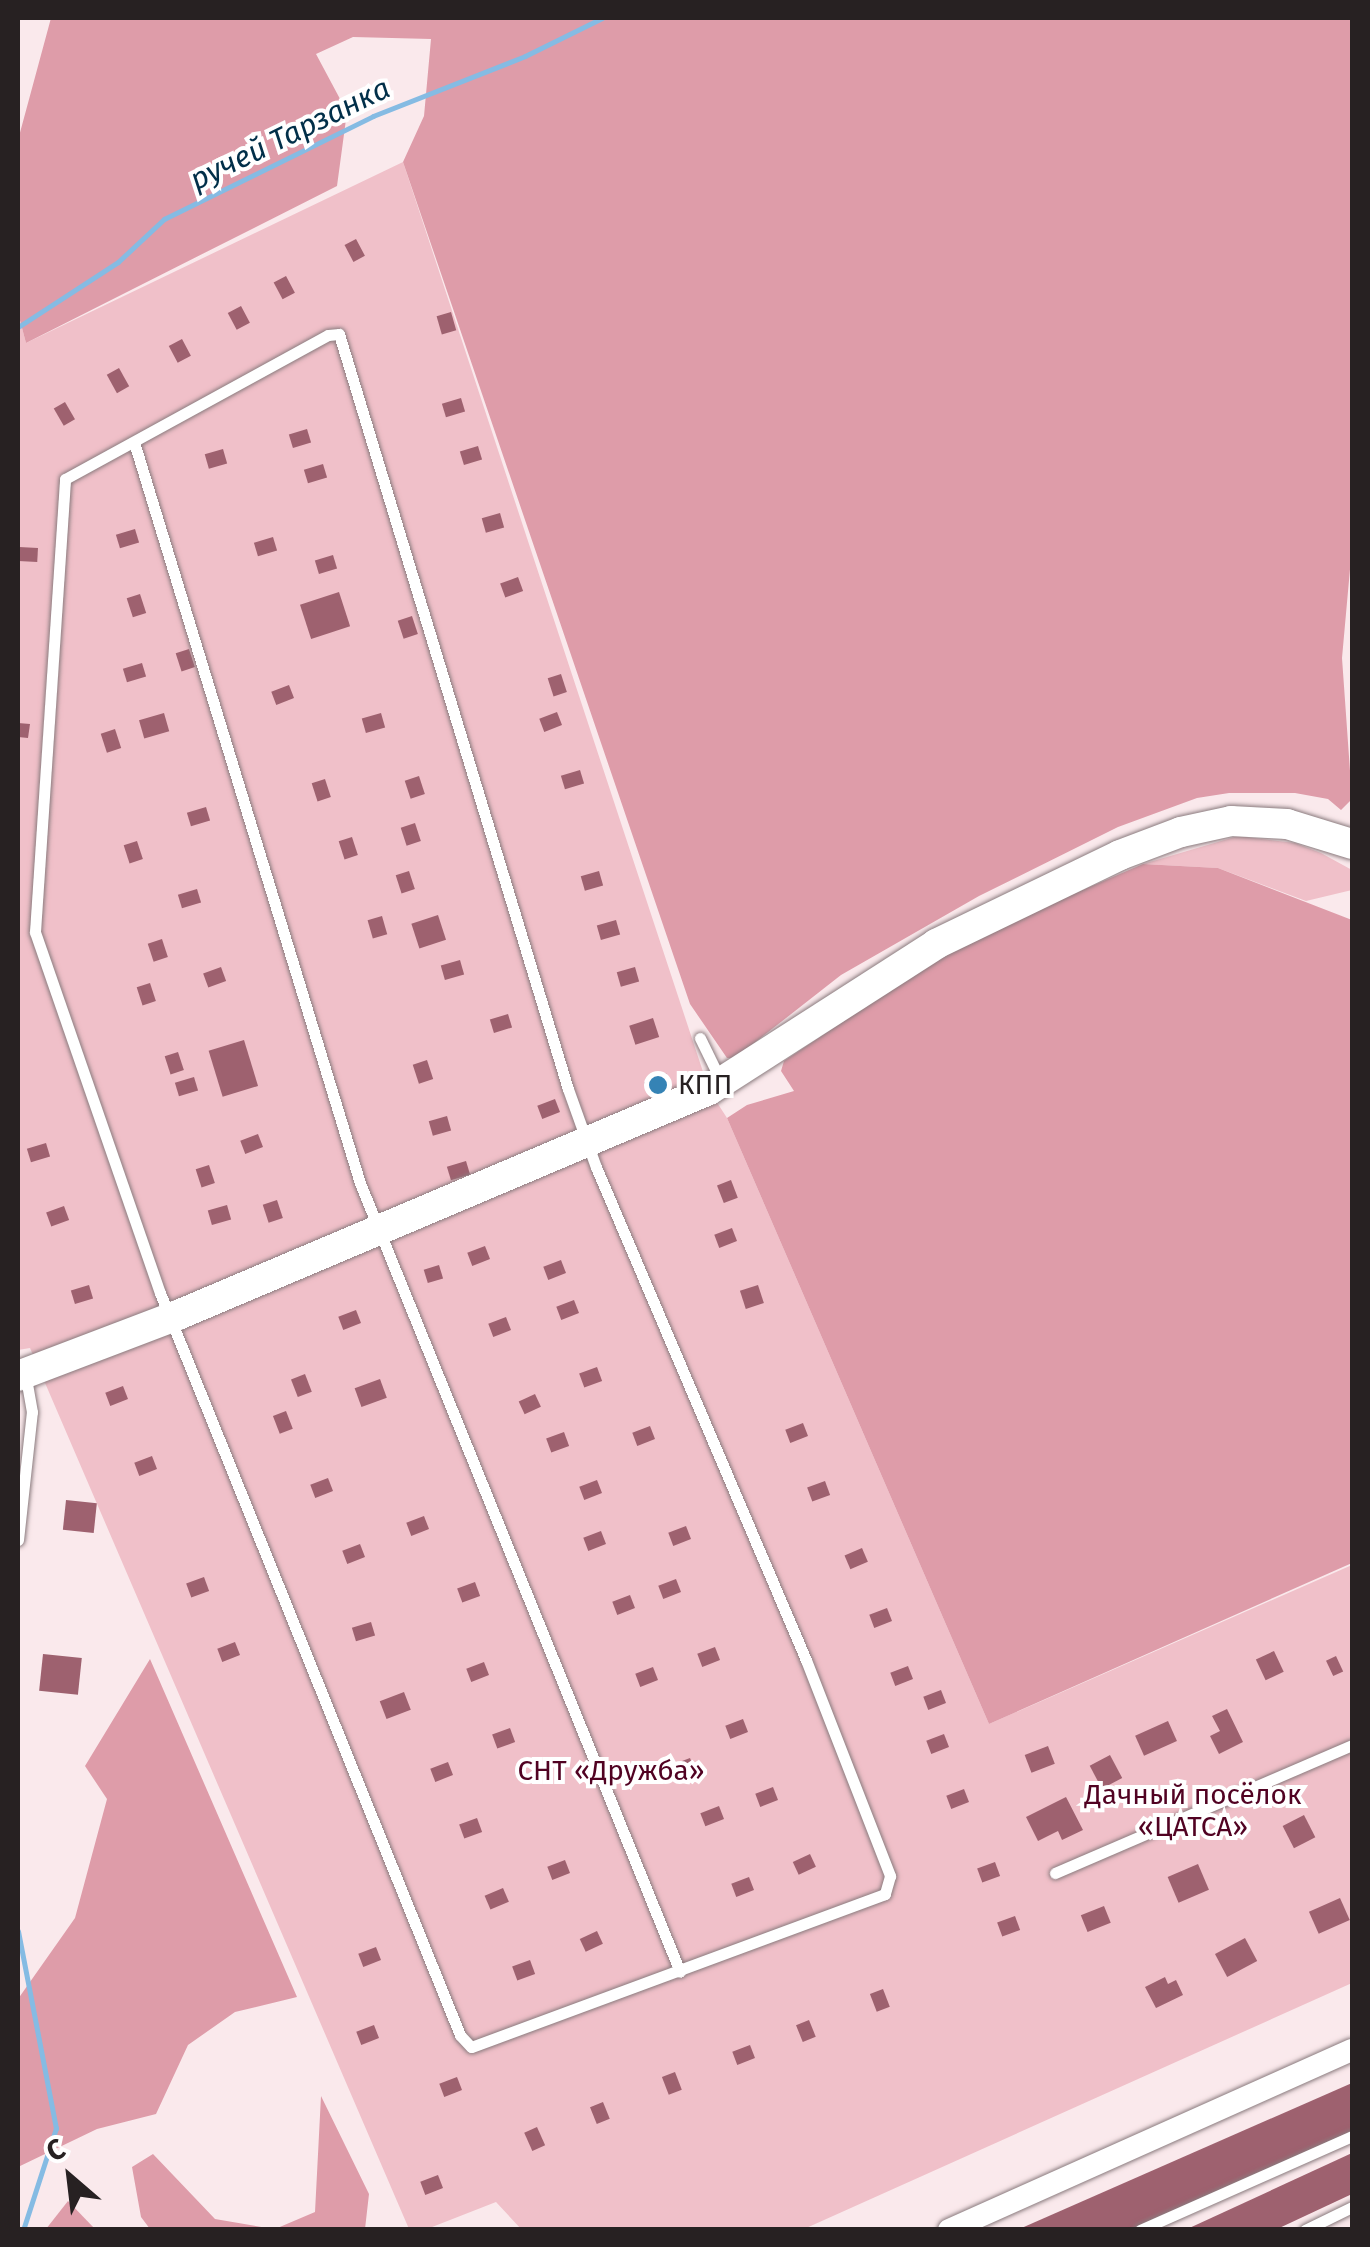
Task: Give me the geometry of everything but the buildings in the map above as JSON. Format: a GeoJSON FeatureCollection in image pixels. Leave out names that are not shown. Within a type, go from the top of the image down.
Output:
{"type":"FeatureCollection","features":[{"type":"Feature","properties":{"kind":"street"},"geometry":{"type":"LineString","coordinates":[[21,1375],[170,1318],[722,1083],[951,936],[1150,843],[1200,826],[1249,821],[1287,824],[1352,844]]}},
{"type":"Feature","properties":{"kind":"street"},"geometry":{"type":"LineString","coordinates":[[948,2230],[1352,2050]]}},
{"type":"Feature","properties":{"kind":"lane"},"geometry":{"type":"LineString","coordinates":[[328,335],[343,338],[586,1141],[806,1660],[890,1876],[884,1894],[482,2045],[465,2043],[170,1318],[35,925],[63,484],[70,474],[134,442],[328,335]]}},
{"type":"Feature","properties":{"kind":"lane"},"geometry":{"type":"LineString","coordinates":[[134,442],[349,1150],[680,1972]]}},
{"type":"Feature","properties":{"kind":"lane"},"geometry":{"type":"LineString","coordinates":[[700,1038],[722,1083]]}},
{"type":"Feature","properties":{"kind":"lane"},"geometry":{"type":"LineString","coordinates":[[18,1540],[32,1412],[21,1375]]}},
{"type":"Feature","properties":{"kind":"lane"},"geometry":{"type":"LineString","coordinates":[[1056,1873],[1352,1746]]}},
{"type":"Feature","properties":{"kind":"lane"},"geometry":{"type":"LineString","coordinates":[[1140,2230],[1352,2136]]}},
{"type":"Feature","properties":{"kind":"lane"},"geometry":{"type":"LineString","coordinates":[[1305,2230],[1352,2207]]}},
{"type":"Feature","properties":{"kind":"green space","name":"СНТ «Дружба»"},"geometry":{"type":"Polygon","coordinates":[[[403,162],[709,1090],[727,1118],[989,1724],[1352,1565],[1352,1983],[804,2229],[521,2229],[496,2202],[427,2229],[409,2229],[30,1348],[18,1350],[18,313],[26,343],[403,162]]]}},
{"type":"Feature","properties":{"kind":"green space"},"geometry":{"type":"Polygon","coordinates":[[[1238,836],[1295,843],[1321,853],[1352,870],[1352,890],[1306,901],[1218,868],[1143,864],[1238,836]]]}},
{"type":"Feature","properties":{"kind":"shaded area"},"geometry":{"type":"Polygon","coordinates":[[[51,18],[1352,18],[1352,547],[1342,658],[1352,799],[1341,810],[1328,799],[1295,793],[1229,793],[1197,798],[1118,827],[979,896],[841,975],[735,1058],[727,1058],[690,1004],[403,162],[424,116],[431,39],[353,37],[316,54],[347,112],[337,186],[26,343],[18,313],[18,140],[51,18]]]}},
{"type":"Feature","properties":{"kind":"shaded area"},"geometry":{"type":"Polygon","coordinates":[[[1143,864],[1218,868],[1352,920],[1352,1563],[989,1724],[727,1118],[747,1105],[794,1091],[781,1071],[784,1061],[925,967],[999,926],[1143,864]]]}},
{"type":"Feature","properties":{"kind":"shaded area"},"geometry":{"type":"Polygon","coordinates":[[[150,1659],[297,1997],[235,2012],[188,2045],[156,2114],[97,2129],[18,2167],[18,1999],[75,1918],[107,1799],[85,1766],[150,1659]]]}},
{"type":"Feature","properties":{"kind":"shaded area"},"geometry":{"type":"Polygon","coordinates":[[[321,2096],[369,2194],[365,2229],[275,2229],[315,2212],[321,2096]]]}},
{"type":"Feature","properties":{"kind":"shaded area"},"geometry":{"type":"Polygon","coordinates":[[[153,2154],[215,2219],[273,2229],[150,2229],[141,2217],[132,2167],[153,2154]]]}},
{"type":"Feature","properties":{"kind":"shaded area"},"geometry":{"type":"Polygon","coordinates":[[[68,2201],[95,2229],[46,2229],[68,2201]]]}},
{"type":"Feature","properties":{"kind":"waterway","name":"ручей Тарзанка"},"geometry":{"type":"LineString","coordinates":[[18,327],[118,262],[164,219],[373,116],[525,56],[602,18]]}},
{"type":"Feature","properties":{"kind":"waterway"},"geometry":{"type":"LineString","coordinates":[[18,1931],[56,2128],[23,2230]]}},
{"type":"Feature","properties":{"kind":"place","name":"КПП"},"geometry":{"type":"Point","coordinates":[658,1085]}},
{"type":"Feature","properties":{"kind":"park label","name":"Дачный посёлок «ЦАТСА»"},"geometry":{"type":"Point","coordinates":[1193,1811]}}]}
